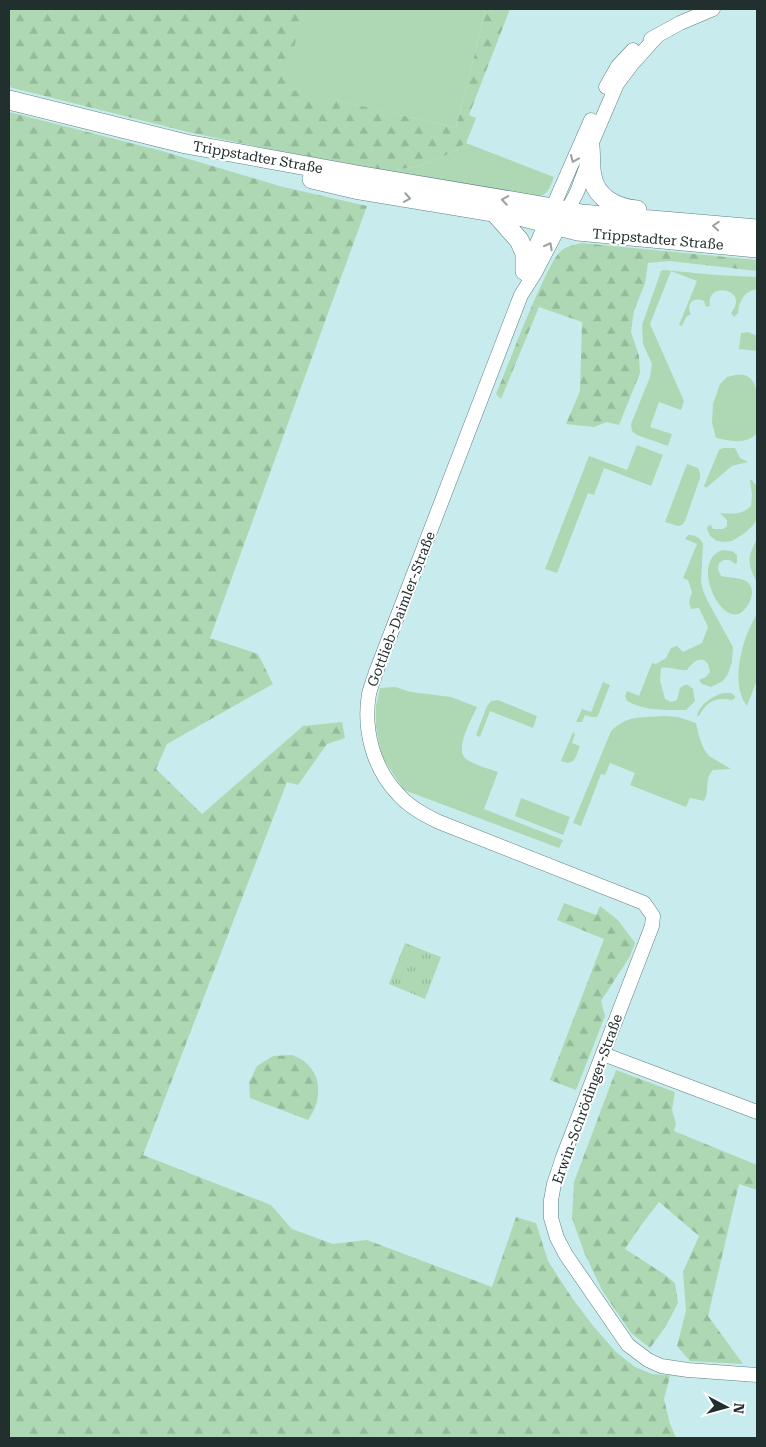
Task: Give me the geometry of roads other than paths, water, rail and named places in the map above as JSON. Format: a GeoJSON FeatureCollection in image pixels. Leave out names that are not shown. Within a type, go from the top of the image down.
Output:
{"type":"FeatureCollection","features":[{"type":"Feature","properties":{"kind":"main road"},"geometry":{"type":"LineString","coordinates":[[9,100],[186,144]]}},
{"type":"Feature","properties":{"kind":"main road","name":"Trippstadter Straße"},"geometry":{"type":"LineString","coordinates":[[186,144],[357,175],[556,217],[578,231],[757,248]]}},
{"type":"Feature","properties":{"kind":"main road","name":"Trippstadter Straße"},"geometry":{"type":"LineString","coordinates":[[186,144],[243,163],[350,188],[495,213],[523,217],[556,217],[581,214],[757,229]]}},
{"type":"Feature","properties":{"kind":"main road"},"geometry":{"type":"LineString","coordinates":[[590,148],[592,176],[596,188],[605,199],[614,205],[661,212],[674,223]]}},
{"type":"Feature","properties":{"kind":"main road"},"geometry":{"type":"LineString","coordinates":[[495,213],[519,240],[525,253],[525,271]]}},
{"type":"Feature","properties":{"kind":"street"},"geometry":{"type":"LineString","coordinates":[[556,217],[609,79],[618,66],[634,49],[680,23],[713,9]]}},
{"type":"Feature","properties":{"kind":"street"},"geometry":{"type":"LineString","coordinates":[[556,217],[577,192],[590,148],[617,84],[658,35]]}},
{"type":"Feature","properties":{"kind":"street","name":"Gottlieb-Daimler-Straße"},"geometry":{"type":"LineString","coordinates":[[521,295],[525,271],[556,217]]}},
{"type":"Feature","properties":{"kind":"street","name":"Gottlieb-Daimler-Straße"},"geometry":{"type":"LineString","coordinates":[[556,217],[535,273],[521,295],[369,693],[367,714],[370,742],[377,763],[393,788],[411,807],[426,816],[484,841],[644,902],[653,916]]}},
{"type":"Feature","properties":{"kind":"street","name":"Erwin-Schrödinger-Straße"},"geometry":{"type":"LineString","coordinates":[[653,916],[652,926],[554,1184],[551,1200],[551,1218],[557,1238],[566,1255],[628,1345],[648,1360],[661,1366],[757,1375]]}},
{"type":"Feature","properties":{"kind":"street"},"geometry":{"type":"LineString","coordinates":[[603,1054],[757,1112]]}}]}
